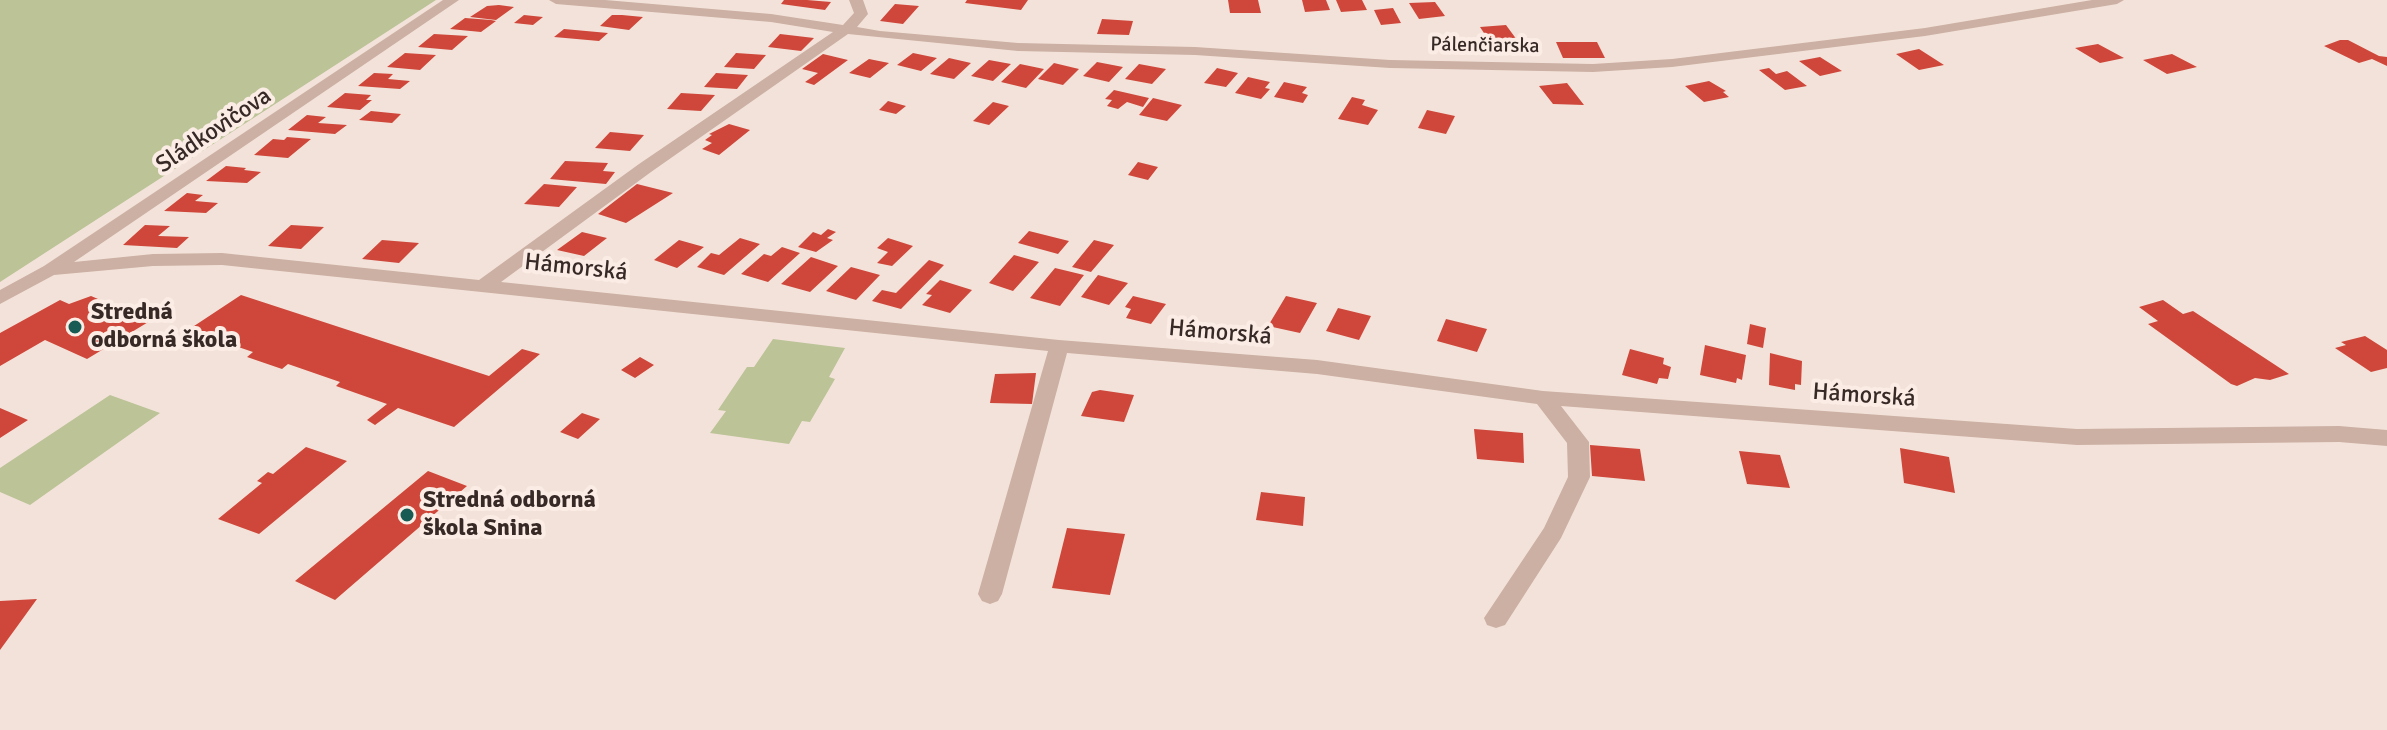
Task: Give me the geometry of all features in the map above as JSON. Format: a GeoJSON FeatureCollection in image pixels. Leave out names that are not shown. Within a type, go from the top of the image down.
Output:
{"type":"FeatureCollection","features":[{"type":"Feature","properties":{"kind":"street","name":"Sládkovičova"},"geometry":{"type":"LineString","coordinates":[[0,298],[50,270],[452,0]]}},
{"type":"Feature","properties":{"kind":"street","name":"Pálenčiarska"},"geometry":{"type":"LineString","coordinates":[[556,0],[771,18],[880,35],[1018,47],[1195,51],[1405,65],[1593,68],[1672,63],[1925,32],[2117,0]]}},
{"type":"Feature","properties":{"kind":"street"},"geometry":{"type":"LineString","coordinates":[[486,284],[645,168],[848,28],[861,14],[856,0]]}},
{"type":"Feature","properties":{"kind":"street","name":"Hámorská"},"geometry":{"type":"LineString","coordinates":[[50,270],[153,260],[222,259],[486,284],[1059,346],[1317,367],[1543,398],[2077,437],[2339,434],[2387,438]]}},
{"type":"Feature","properties":{"kind":"street"},"geometry":{"type":"LineString","coordinates":[[990,594],[1059,346]]}},
{"type":"Feature","properties":{"kind":"street"},"geometry":{"type":"LineString","coordinates":[[1496,618],[1553,532],[1579,477],[1578,442],[1543,398]]}},
{"type":"Feature","properties":{"kind":"green space"},"geometry":{"type":"Polygon","coordinates":[[[0,0],[436,0],[0,282],[0,0]]]}},
{"type":"Feature","properties":{"kind":"green space"},"geometry":{"type":"Polygon","coordinates":[[[773,339],[845,348],[829,377],[835,379],[810,422],[802,421],[789,444],[710,433],[726,411],[718,410],[747,367],[754,367],[773,339]]]}},
{"type":"Feature","properties":{"kind":"green space"},"geometry":{"type":"Polygon","coordinates":[[[110,395],[160,413],[30,505],[0,492],[0,468],[110,395]]]}},
{"type":"Feature","properties":{"kind":"building"},"geometry":{"type":"Polygon","coordinates":[[[784,0],[831,2],[825,10],[781,4],[784,0]]]}},
{"type":"Feature","properties":{"kind":"building"},"geometry":{"type":"Polygon","coordinates":[[[967,0],[1028,0],[1021,10],[965,3],[967,0]]]}},
{"type":"Feature","properties":{"kind":"building"},"geometry":{"type":"Polygon","coordinates":[[[1228,0],[1258,0],[1261,13],[1230,13],[1228,0]]]}},
{"type":"Feature","properties":{"kind":"building"},"geometry":{"type":"Polygon","coordinates":[[[1302,0],[1326,0],[1330,10],[1305,12],[1302,0]]]}},
{"type":"Feature","properties":{"kind":"building"},"geometry":{"type":"Polygon","coordinates":[[[1336,0],[1362,0],[1367,10],[1341,12],[1336,0]]]}},
{"type":"Feature","properties":{"kind":"building"},"geometry":{"type":"Polygon","coordinates":[[[1435,2],[1445,16],[1419,19],[1409,3],[1435,2]]]}},
{"type":"Feature","properties":{"kind":"building"},"geometry":{"type":"Polygon","coordinates":[[[895,4],[919,6],[903,24],[880,21],[895,4]]]}},
{"type":"Feature","properties":{"kind":"building"},"geometry":{"type":"Polygon","coordinates":[[[487,6],[514,7],[496,20],[470,17],[487,6]]]}},
{"type":"Feature","properties":{"kind":"building"},"geometry":{"type":"Polygon","coordinates":[[[1393,8],[1401,23],[1381,25],[1374,10],[1393,8]]]}},
{"type":"Feature","properties":{"kind":"building"},"geometry":{"type":"Polygon","coordinates":[[[524,15],[543,17],[533,25],[514,23],[524,15]]]}},
{"type":"Feature","properties":{"kind":"building"},"geometry":{"type":"Polygon","coordinates":[[[612,15],[643,17],[629,30],[600,26],[612,15]]]}},
{"type":"Feature","properties":{"kind":"building"},"geometry":{"type":"Polygon","coordinates":[[[465,18],[496,21],[481,32],[450,29],[465,18]]]}},
{"type":"Feature","properties":{"kind":"building"},"geometry":{"type":"Polygon","coordinates":[[[1102,19],[1133,21],[1129,35],[1097,34],[1102,19]]]}},
{"type":"Feature","properties":{"kind":"building"},"geometry":{"type":"Polygon","coordinates":[[[1506,25],[1517,40],[1490,42],[1480,27],[1506,25]]]}},
{"type":"Feature","properties":{"kind":"building"},"geometry":{"type":"Polygon","coordinates":[[[564,29],[608,33],[599,41],[554,37],[564,29]]]}},
{"type":"Feature","properties":{"kind":"building"},"geometry":{"type":"Polygon","coordinates":[[[434,34],[468,36],[452,50],[418,47],[434,34]]]}},
{"type":"Feature","properties":{"kind":"building"},"geometry":{"type":"Polygon","coordinates":[[[780,34],[814,38],[801,51],[768,47],[780,34]]]}},
{"type":"Feature","properties":{"kind":"building"},"geometry":{"type":"Polygon","coordinates":[[[2348,40],[2387,57],[2387,66],[2372,59],[2359,63],[2324,46],[2348,40]]]}},
{"type":"Feature","properties":{"kind":"building"},"geometry":{"type":"Polygon","coordinates":[[[1556,42],[1597,42],[1605,58],[1563,58],[1556,42]]]}},
{"type":"Feature","properties":{"kind":"building"},"geometry":{"type":"Polygon","coordinates":[[[2098,44],[2124,58],[2100,63],[2075,48],[2098,44]]]}},
{"type":"Feature","properties":{"kind":"building"},"geometry":{"type":"Polygon","coordinates":[[[1919,49],[1944,65],[1919,70],[1896,54],[1919,49]]]}},
{"type":"Feature","properties":{"kind":"building"},"geometry":{"type":"Polygon","coordinates":[[[405,53],[436,55],[420,70],[387,67],[405,53]]]}},
{"type":"Feature","properties":{"kind":"building"},"geometry":{"type":"Polygon","coordinates":[[[736,53],[766,55],[754,69],[724,67],[736,53]]]}},
{"type":"Feature","properties":{"kind":"building"},"geometry":{"type":"Polygon","coordinates":[[[913,53],[937,58],[921,71],[897,65],[913,53]]]}},
{"type":"Feature","properties":{"kind":"building"},"geometry":{"type":"Polygon","coordinates":[[[823,54],[848,60],[814,85],[805,82],[818,73],[802,69],[823,54]]]}},
{"type":"Feature","properties":{"kind":"building"},"geometry":{"type":"Polygon","coordinates":[[[2172,54],[2197,67],[2167,74],[2143,60],[2172,54]]]}},
{"type":"Feature","properties":{"kind":"building"},"geometry":{"type":"Polygon","coordinates":[[[1820,57],[1842,71],[1820,76],[1799,61],[1820,57]]]}},
{"type":"Feature","properties":{"kind":"building"},"geometry":{"type":"Polygon","coordinates":[[[949,58],[971,63],[954,79],[930,74],[949,58]]]}},
{"type":"Feature","properties":{"kind":"building"},"geometry":{"type":"Polygon","coordinates":[[[869,59],[889,63],[870,78],[849,73],[869,59]]]}},
{"type":"Feature","properties":{"kind":"building"},"geometry":{"type":"Polygon","coordinates":[[[989,60],[1011,64],[993,81],[971,76],[989,60]]]}},
{"type":"Feature","properties":{"kind":"building"},"geometry":{"type":"Polygon","coordinates":[[[1097,62],[1123,67],[1109,82],[1083,76],[1097,62]]]}},
{"type":"Feature","properties":{"kind":"building"},"geometry":{"type":"Polygon","coordinates":[[[1054,63],[1079,69],[1063,85],[1038,79],[1054,63]]]}},
{"type":"Feature","properties":{"kind":"building"},"geometry":{"type":"Polygon","coordinates":[[[1020,64],[1044,69],[1026,88],[1001,82],[1020,64]]]}},
{"type":"Feature","properties":{"kind":"building"},"geometry":{"type":"Polygon","coordinates":[[[1139,64],[1166,69],[1152,84],[1125,79],[1139,64]]]}},
{"type":"Feature","properties":{"kind":"building"},"geometry":{"type":"Polygon","coordinates":[[[1217,68],[1238,73],[1226,87],[1204,83],[1217,68]]]}},
{"type":"Feature","properties":{"kind":"building"},"geometry":{"type":"Polygon","coordinates":[[[1769,68],[1776,74],[1787,71],[1807,86],[1785,90],[1759,70],[1769,68]]]}},
{"type":"Feature","properties":{"kind":"building"},"geometry":{"type":"Polygon","coordinates":[[[374,73],[393,74],[388,79],[410,81],[400,89],[358,86],[374,73]]]}},
{"type":"Feature","properties":{"kind":"building"},"geometry":{"type":"Polygon","coordinates":[[[716,73],[748,75],[737,89],[704,87],[716,73]]]}},
{"type":"Feature","properties":{"kind":"building"},"geometry":{"type":"Polygon","coordinates":[[[1248,77],[1270,82],[1265,88],[1270,89],[1261,99],[1235,93],[1248,77]]]}},
{"type":"Feature","properties":{"kind":"building"},"geometry":{"type":"Polygon","coordinates":[[[1709,81],[1726,91],[1723,92],[1729,97],[1704,102],[1685,86],[1709,81]]]}},
{"type":"Feature","properties":{"kind":"building"},"geometry":{"type":"Polygon","coordinates":[[[1284,82],[1307,87],[1302,93],[1308,95],[1303,103],[1274,97],[1284,82]]]}},
{"type":"Feature","properties":{"kind":"building"},"geometry":{"type":"Polygon","coordinates":[[[1567,83],[1584,105],[1553,104],[1539,86],[1567,83]]]}},
{"type":"Feature","properties":{"kind":"building"},"geometry":{"type":"Polygon","coordinates":[[[1114,90],[1149,98],[1143,107],[1127,102],[1118,109],[1107,106],[1112,100],[1105,99],[1114,90]]]}},
{"type":"Feature","properties":{"kind":"building"},"geometry":{"type":"Polygon","coordinates":[[[345,93],[371,95],[366,100],[372,100],[360,110],[327,107],[345,93]]]}},
{"type":"Feature","properties":{"kind":"building"},"geometry":{"type":"Polygon","coordinates":[[[681,93],[715,95],[701,111],[667,109],[681,93]]]}},
{"type":"Feature","properties":{"kind":"building"},"geometry":{"type":"Polygon","coordinates":[[[1352,97],[1365,100],[1362,105],[1378,110],[1368,125],[1338,119],[1352,97]]]}},
{"type":"Feature","properties":{"kind":"building"},"geometry":{"type":"Polygon","coordinates":[[[1153,98],[1182,105],[1167,121],[1139,115],[1153,98]]]}},
{"type":"Feature","properties":{"kind":"building"},"geometry":{"type":"Polygon","coordinates":[[[888,101],[906,106],[896,114],[879,110],[888,101]]]}},
{"type":"Feature","properties":{"kind":"building"},"geometry":{"type":"Polygon","coordinates":[[[993,102],[1009,106],[989,125],[973,121],[993,102]]]}},
{"type":"Feature","properties":{"kind":"building"},"geometry":{"type":"Polygon","coordinates":[[[1427,110],[1455,116],[1446,134],[1418,128],[1427,110]]]}},
{"type":"Feature","properties":{"kind":"building"},"geometry":{"type":"Polygon","coordinates":[[[371,111],[401,114],[392,123],[359,120],[371,111]]]}},
{"type":"Feature","properties":{"kind":"building"},"geometry":{"type":"Polygon","coordinates":[[[307,115],[326,117],[318,123],[347,125],[335,134],[288,130],[307,115]]]}},
{"type":"Feature","properties":{"kind":"building"},"geometry":{"type":"Polygon","coordinates":[[[729,124],[750,130],[719,155],[702,149],[712,143],[705,140],[712,135],[709,134],[729,124]]]}},
{"type":"Feature","properties":{"kind":"building"},"geometry":{"type":"Polygon","coordinates":[[[610,132],[644,135],[630,151],[595,148],[610,132]]]}},
{"type":"Feature","properties":{"kind":"building"},"geometry":{"type":"Polygon","coordinates":[[[287,137],[311,139],[288,158],[254,155],[273,139],[284,140],[287,137]]]}},
{"type":"Feature","properties":{"kind":"building"},"geometry":{"type":"Polygon","coordinates":[[[565,161],[608,163],[603,171],[615,172],[606,184],[550,179],[565,161]]]}},
{"type":"Feature","properties":{"kind":"building"},"geometry":{"type":"Polygon","coordinates":[[[1138,162],[1158,167],[1148,180],[1128,175],[1138,162]]]}},
{"type":"Feature","properties":{"kind":"building"},"geometry":{"type":"Polygon","coordinates":[[[226,166],[261,172],[247,183],[206,181],[226,166]]]}},
{"type":"Feature","properties":{"kind":"building"},"geometry":{"type":"Polygon","coordinates":[[[544,184],[577,187],[559,207],[524,204],[544,184]]]}},
{"type":"Feature","properties":{"kind":"building"},"geometry":{"type":"Polygon","coordinates":[[[637,184],[673,193],[626,223],[598,214],[637,184]]]}},
{"type":"Feature","properties":{"kind":"building"},"geometry":{"type":"Polygon","coordinates":[[[187,193],[203,195],[195,201],[218,203],[206,213],[164,211],[187,193]]]}},
{"type":"Feature","properties":{"kind":"building"},"geometry":{"type":"Polygon","coordinates":[[[145,225],[170,226],[158,236],[189,237],[177,248],[123,245],[145,225]]]}},
{"type":"Feature","properties":{"kind":"building"},"geometry":{"type":"Polygon","coordinates":[[[291,225],[324,227],[301,249],[268,246],[291,225]]]}},
{"type":"Feature","properties":{"kind":"building"},"geometry":{"type":"Polygon","coordinates":[[[828,229],[836,232],[827,238],[833,240],[816,252],[798,247],[813,232],[821,235],[828,229]]]}},
{"type":"Feature","properties":{"kind":"building"},"geometry":{"type":"Polygon","coordinates":[[[1029,231],[1069,241],[1058,254],[1018,243],[1029,231]]]}},
{"type":"Feature","properties":{"kind":"building"},"geometry":{"type":"Polygon","coordinates":[[[582,232],[607,238],[584,256],[557,250],[582,232]]]}},
{"type":"Feature","properties":{"kind":"building"},"geometry":{"type":"Polygon","coordinates":[[[740,238],[760,244],[724,275],[697,267],[711,253],[719,255],[740,238]]]}},
{"type":"Feature","properties":{"kind":"building"},"geometry":{"type":"Polygon","coordinates":[[[888,238],[913,246],[892,266],[877,263],[888,252],[877,248],[888,238]]]}},
{"type":"Feature","properties":{"kind":"building"},"geometry":{"type":"Polygon","coordinates":[[[382,240],[419,243],[399,263],[362,259],[382,240]]]}},
{"type":"Feature","properties":{"kind":"building"},"geometry":{"type":"Polygon","coordinates":[[[679,240],[704,247],[677,268],[654,260],[679,240]]]}},
{"type":"Feature","properties":{"kind":"building"},"geometry":{"type":"Polygon","coordinates":[[[1094,240],[1114,245],[1091,272],[1072,267],[1094,240]]]}},
{"type":"Feature","properties":{"kind":"building"},"geometry":{"type":"Polygon","coordinates":[[[782,247],[800,253],[768,282],[741,274],[764,254],[771,256],[782,247]]]}},
{"type":"Feature","properties":{"kind":"building"},"geometry":{"type":"Polygon","coordinates":[[[1014,255],[1039,262],[1013,291],[989,283],[1014,255]]]}},
{"type":"Feature","properties":{"kind":"building"},"geometry":{"type":"Polygon","coordinates":[[[811,257],[838,266],[810,292],[781,284],[811,257]]]}},
{"type":"Feature","properties":{"kind":"building"},"geometry":{"type":"Polygon","coordinates":[[[929,260],[944,265],[901,309],[872,301],[882,290],[896,293],[929,260]]]}},
{"type":"Feature","properties":{"kind":"building"},"geometry":{"type":"Polygon","coordinates":[[[851,267],[880,275],[856,300],[826,291],[851,267]]]}},
{"type":"Feature","properties":{"kind":"building"},"geometry":{"type":"Polygon","coordinates":[[[1055,268],[1084,275],[1060,306],[1030,298],[1055,268]]]}},
{"type":"Feature","properties":{"kind":"building"},"geometry":{"type":"Polygon","coordinates":[[[1098,275],[1128,283],[1109,305],[1081,297],[1098,275]]]}},
{"type":"Feature","properties":{"kind":"building"},"geometry":{"type":"Polygon","coordinates":[[[940,280],[972,290],[950,313],[922,305],[932,295],[926,294],[940,280]]]}},
{"type":"Feature","properties":{"kind":"building"},"geometry":{"type":"Polygon","coordinates":[[[241,295],[489,376],[522,349],[540,354],[454,427],[398,408],[375,425],[367,420],[387,404],[336,386],[340,382],[288,364],[282,369],[247,357],[253,352],[188,330],[241,295]]]}},
{"type":"Feature","properties":{"kind":"building","name":"Stredná odborná škola"},"geometry":{"type":"Polygon","coordinates":[[[91,296],[150,321],[87,359],[45,340],[0,366],[0,333],[60,300],[69,304],[91,296]]]}},
{"type":"Feature","properties":{"kind":"building"},"geometry":{"type":"Polygon","coordinates":[[[1133,296],[1166,304],[1151,324],[1126,318],[1131,309],[1125,307],[1133,296]]]}},
{"type":"Feature","properties":{"kind":"building"},"geometry":{"type":"Polygon","coordinates":[[[1286,296],[1317,303],[1300,333],[1268,326],[1286,296]]]}},
{"type":"Feature","properties":{"kind":"building"},"geometry":{"type":"Polygon","coordinates":[[[2163,300],[2183,314],[2193,311],[2289,374],[2270,380],[2255,378],[2237,386],[2231,384],[2148,324],[2158,321],[2139,307],[2163,300]]]}},
{"type":"Feature","properties":{"kind":"building"},"geometry":{"type":"Polygon","coordinates":[[[1338,308],[1371,316],[1359,340],[1326,331],[1338,308]]]}},
{"type":"Feature","properties":{"kind":"building"},"geometry":{"type":"Polygon","coordinates":[[[1446,319],[1487,329],[1477,352],[1437,341],[1446,319]]]}},
{"type":"Feature","properties":{"kind":"building"},"geometry":{"type":"Polygon","coordinates":[[[1750,324],[1766,328],[1763,348],[1747,344],[1750,324]]]}},
{"type":"Feature","properties":{"kind":"building"},"geometry":{"type":"Polygon","coordinates":[[[2365,336],[2387,350],[2387,368],[2371,372],[2335,348],[2346,345],[2341,342],[2365,336]]]}},
{"type":"Feature","properties":{"kind":"building"},"geometry":{"type":"Polygon","coordinates":[[[1705,345],[1746,355],[1742,380],[1737,378],[1736,383],[1700,375],[1705,345]]]}},
{"type":"Feature","properties":{"kind":"building"},"geometry":{"type":"Polygon","coordinates":[[[1630,349],[1664,358],[1663,364],[1671,367],[1668,379],[1659,378],[1657,384],[1622,375],[1630,349]]]}},
{"type":"Feature","properties":{"kind":"building"},"geometry":{"type":"Polygon","coordinates":[[[1770,353],[1802,361],[1801,385],[1795,384],[1795,390],[1769,385],[1770,353]]]}},
{"type":"Feature","properties":{"kind":"building"},"geometry":{"type":"Polygon","coordinates":[[[640,357],[654,365],[635,378],[621,370],[640,357]]]}},
{"type":"Feature","properties":{"kind":"building"},"geometry":{"type":"Polygon","coordinates":[[[1036,373],[1032,404],[990,403],[995,374],[1036,373]]]}},
{"type":"Feature","properties":{"kind":"building"},"geometry":{"type":"Polygon","coordinates":[[[1100,390],[1134,395],[1124,422],[1081,416],[1092,392],[1100,390]]]}},
{"type":"Feature","properties":{"kind":"building"},"geometry":{"type":"Polygon","coordinates":[[[0,408],[28,420],[0,438],[0,408]]]}},
{"type":"Feature","properties":{"kind":"building"},"geometry":{"type":"Polygon","coordinates":[[[582,413],[600,419],[578,439],[560,432],[582,413]]]}},
{"type":"Feature","properties":{"kind":"building"},"geometry":{"type":"Polygon","coordinates":[[[1474,429],[1523,433],[1524,463],[1477,459],[1474,429]]]}},
{"type":"Feature","properties":{"kind":"building"},"geometry":{"type":"Polygon","coordinates":[[[1590,445],[1640,449],[1645,481],[1592,476],[1590,445]]]}},
{"type":"Feature","properties":{"kind":"building"},"geometry":{"type":"Polygon","coordinates":[[[306,447],[347,461],[259,534],[218,519],[262,483],[257,481],[268,472],[273,474],[306,447]]]}},
{"type":"Feature","properties":{"kind":"building"},"geometry":{"type":"Polygon","coordinates":[[[1900,448],[1949,457],[1955,493],[1904,483],[1900,448]]]}},
{"type":"Feature","properties":{"kind":"building"},"geometry":{"type":"Polygon","coordinates":[[[1739,451],[1780,455],[1790,488],[1747,484],[1739,451]]]}},
{"type":"Feature","properties":{"kind":"building"},"geometry":{"type":"Polygon","coordinates":[[[428,471],[467,486],[335,600],[295,581],[428,471]]]}},
{"type":"Feature","properties":{"kind":"building"},"geometry":{"type":"Polygon","coordinates":[[[1261,492],[1305,497],[1303,526],[1256,520],[1261,492]]]}},
{"type":"Feature","properties":{"kind":"building"},"geometry":{"type":"Polygon","coordinates":[[[1067,528],[1125,534],[1110,595],[1052,588],[1067,528]]]}},
{"type":"Feature","properties":{"kind":"building"},"geometry":{"type":"Polygon","coordinates":[[[37,599],[16,628],[0,650],[0,601],[37,599]]]}},
{"type":"Feature","properties":{"kind":"place","name":"Stredná odborná škola"},"geometry":{"type":"Point","coordinates":[75,327]}},
{"type":"Feature","properties":{"kind":"place","name":"Stredná odborná škola Snina"},"geometry":{"type":"Point","coordinates":[407,515]}}]}
